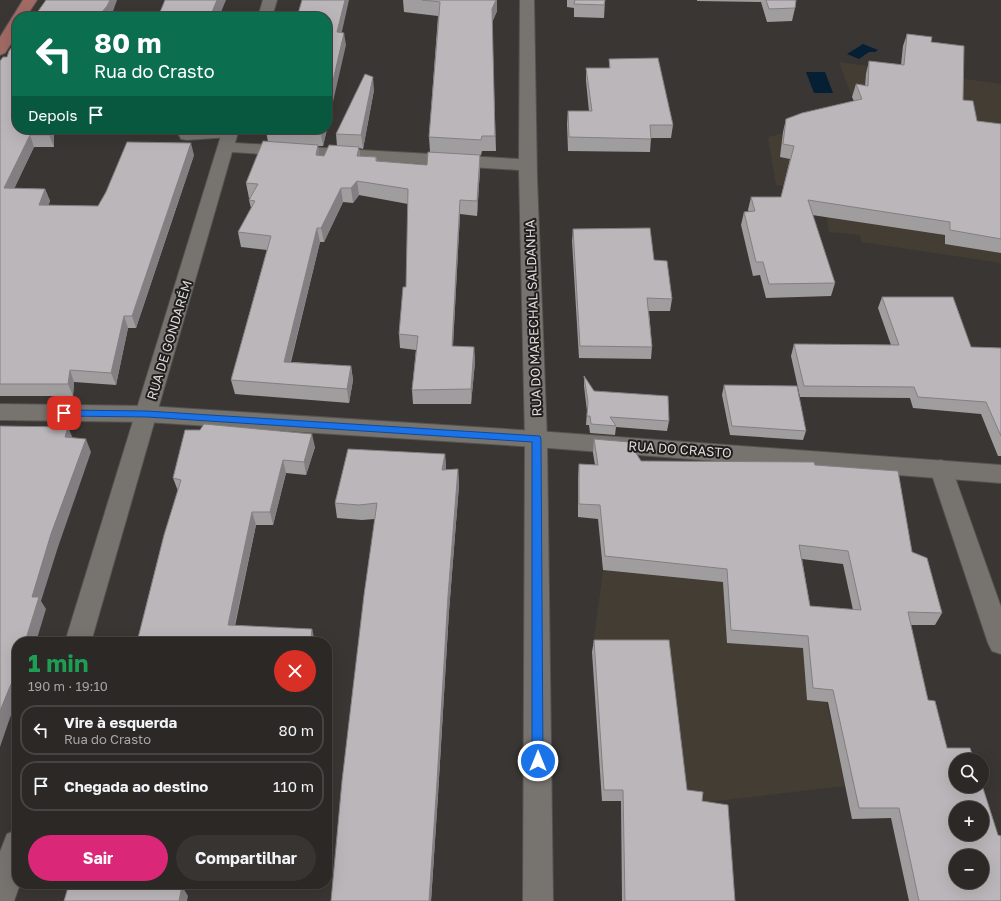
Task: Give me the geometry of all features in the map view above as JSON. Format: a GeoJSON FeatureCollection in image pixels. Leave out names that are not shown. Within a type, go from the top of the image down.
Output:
{"type":"FeatureCollection","features":[{"type":"Feature","properties":{"kind":"main road"},"geometry":{"type":"LineString","coordinates":[[22,12],[30,0]]}},
{"type":"Feature","properties":{"kind":"main road"},"geometry":{"type":"LineString","coordinates":[[0,50],[12,30]]}},
{"type":"Feature","properties":{"kind":"street"},"geometry":{"type":"LineString","coordinates":[[266,12],[270,0]]}},
{"type":"Feature","properties":{"kind":"street","name":"RUA DO MARECHAL SALDANHA"},"geometry":{"type":"LineString","coordinates":[[527,0],[528,165],[536,439],[538,901]]}},
{"type":"Feature","properties":{"kind":"street"},"geometry":{"type":"LineString","coordinates":[[187,134],[229,136],[528,165]]}},
{"type":"Feature","properties":{"kind":"street","name":"RUA DE GONDARÉM"},"geometry":{"type":"LineString","coordinates":[[80,637],[229,136]]}},
{"type":"Feature","properties":{"kind":"street","name":"RUA DO CRASTO"},"geometry":{"type":"LineString","coordinates":[[0,412],[147,414],[536,439],[941,468],[1001,474]]}},
{"type":"Feature","properties":{"kind":"street"},"geometry":{"type":"LineString","coordinates":[[941,468],[1001,643]]}},
{"type":"Feature","properties":{"kind":"street"},"geometry":{"type":"LineString","coordinates":[[0,900],[12,860]]}},
{"type":"Feature","properties":{"kind":"shaded area"},"geometry":{"type":"Polygon","coordinates":[[[839,62],[1001,84],[1001,263],[861,242],[860,235],[829,232],[823,192],[776,185],[768,137],[858,113],[839,62]]]}},
{"type":"Feature","properties":{"kind":"shaded area"},"geometry":{"type":"Polygon","coordinates":[[[601,542],[753,552],[815,649],[845,786],[699,803],[684,801],[592,652],[603,570],[601,542]]]}},
{"type":"Feature","properties":{"kind":"water"},"geometry":{"type":"Polygon","coordinates":[[[863,44],[878,50],[875,52],[869,52],[859,59],[847,54],[863,44]]]}},
{"type":"Feature","properties":{"kind":"water"},"geometry":{"type":"Polygon","coordinates":[[[806,72],[825,72],[833,93],[814,93],[806,72]]]}},
{"type":"Feature","properties":{"kind":"building"},"geometry":{"type":"Polygon","coordinates":[[[46,0],[110,0],[102,12],[38,12],[46,0]]]}},
{"type":"Feature","properties":{"kind":"building"},"geometry":{"type":"Polygon","coordinates":[[[165,0],[217,0],[212,12],[160,12],[165,0]]]}},
{"type":"Feature","properties":{"kind":"building"},"geometry":{"type":"Polygon","coordinates":[[[302,0],[345,0],[337,32],[344,33],[332,85],[332,12],[298,12],[302,0]]]}},
{"type":"Feature","properties":{"kind":"building"},"geometry":{"type":"Polygon","coordinates":[[[422,0],[496,0],[492,9],[495,136],[482,136],[481,140],[429,137],[440,2],[422,0]]]}},
{"type":"Feature","properties":{"kind":"building"},"geometry":{"type":"Polygon","coordinates":[[[575,0],[605,0],[604,5],[574,4],[575,0]]]}},
{"type":"Feature","properties":{"kind":"building"},"geometry":{"type":"Polygon","coordinates":[[[766,0],[796,0],[795,8],[769,9],[766,0]]]}},
{"type":"Feature","properties":{"kind":"building"},"geometry":{"type":"Polygon","coordinates":[[[907,34],[932,37],[931,42],[964,46],[963,100],[973,101],[977,121],[1001,124],[1001,239],[950,230],[950,222],[808,200],[835,283],[769,284],[763,262],[756,262],[744,212],[755,211],[751,197],[781,197],[794,146],[783,144],[786,119],[802,113],[862,99],[856,84],[868,86],[869,61],[904,65],[907,34]]]}},
{"type":"Feature","properties":{"kind":"building"},"geometry":{"type":"Polygon","coordinates":[[[12,47],[12,134],[49,135],[30,135],[4,188],[45,189],[39,205],[98,206],[106,192],[127,142],[191,143],[132,316],[124,316],[111,373],[70,370],[68,384],[0,384],[0,61],[3,57],[7,57],[12,47]]]}},
{"type":"Feature","properties":{"kind":"building"},"geometry":{"type":"Polygon","coordinates":[[[658,58],[673,125],[650,125],[651,139],[569,137],[568,111],[592,111],[586,68],[610,68],[609,59],[658,58]]]}},
{"type":"Feature","properties":{"kind":"building"},"geometry":{"type":"Polygon","coordinates":[[[365,74],[373,77],[361,135],[336,134],[365,74]]]}},
{"type":"Feature","properties":{"kind":"building"},"geometry":{"type":"Polygon","coordinates":[[[263,141],[318,145],[316,155],[324,156],[329,145],[359,147],[357,156],[376,157],[376,161],[427,165],[428,152],[480,155],[477,201],[460,200],[452,346],[474,347],[471,389],[412,390],[418,336],[399,334],[403,287],[406,287],[408,189],[357,181],[351,188],[341,188],[321,228],[317,228],[284,362],[351,366],[347,389],[231,380],[271,236],[238,232],[255,201],[249,200],[258,184],[246,183],[263,141]]]}},
{"type":"Feature","properties":{"kind":"building"},"geometry":{"type":"Polygon","coordinates":[[[650,228],[654,260],[667,261],[672,299],[647,298],[652,347],[580,346],[573,229],[650,228]]]}},
{"type":"Feature","properties":{"kind":"building"},"geometry":{"type":"Polygon","coordinates":[[[882,297],[953,297],[971,347],[1001,348],[1001,436],[986,402],[918,397],[914,387],[804,386],[794,344],[899,345],[882,297]]]}},
{"type":"Feature","properties":{"kind":"building"},"geometry":{"type":"Polygon","coordinates":[[[584,376],[594,391],[668,396],[669,421],[610,417],[616,426],[591,424],[590,416],[587,416],[588,402],[584,376]]]}},
{"type":"Feature","properties":{"kind":"building"},"geometry":{"type":"Polygon","coordinates":[[[724,385],[797,386],[806,431],[732,426],[724,385]]]}},
{"type":"Feature","properties":{"kind":"building"},"geometry":{"type":"Polygon","coordinates":[[[204,424],[312,434],[304,462],[283,460],[270,512],[252,512],[228,625],[312,629],[311,637],[138,637],[164,535],[181,480],[173,478],[185,430],[200,430],[204,424]]]}},
{"type":"Feature","properties":{"kind":"building"},"geometry":{"type":"Polygon","coordinates":[[[0,426],[68,427],[65,437],[86,439],[51,534],[32,597],[39,597],[27,637],[12,637],[12,682],[0,711],[0,426]]]}},
{"type":"Feature","properties":{"kind":"building"},"geometry":{"type":"Polygon","coordinates":[[[594,439],[629,442],[641,461],[814,462],[815,465],[898,471],[912,552],[927,558],[942,613],[908,612],[928,700],[935,701],[947,748],[970,748],[972,753],[949,753],[949,793],[985,793],[987,801],[949,801],[949,841],[989,841],[989,807],[998,835],[1001,836],[1001,901],[919,901],[899,808],[859,808],[833,690],[813,688],[808,636],[731,630],[727,569],[605,556],[600,505],[579,504],[579,464],[598,465],[594,439]],[[799,545],[810,606],[861,610],[848,551],[799,545]]]}},
{"type":"Feature","properties":{"kind":"building"},"geometry":{"type":"Polygon","coordinates":[[[348,449],[445,454],[442,470],[458,469],[448,596],[429,901],[331,901],[342,781],[364,595],[377,503],[359,505],[335,503],[348,449]]]}},
{"type":"Feature","properties":{"kind":"building"},"geometry":{"type":"Polygon","coordinates":[[[594,640],[669,640],[687,790],[703,792],[702,801],[728,805],[735,901],[625,901],[623,790],[604,790],[594,640]]]}},
{"type":"Feature","properties":{"kind":"building"},"geometry":{"type":"Polygon","coordinates":[[[68,889],[181,889],[179,901],[64,901],[68,889]]]}},
{"type":"Feature","properties":{"kind":"route"},"geometry":{"type":"LineString","coordinates":[[64,413],[147,414],[536,439],[538,761]]}}]}
